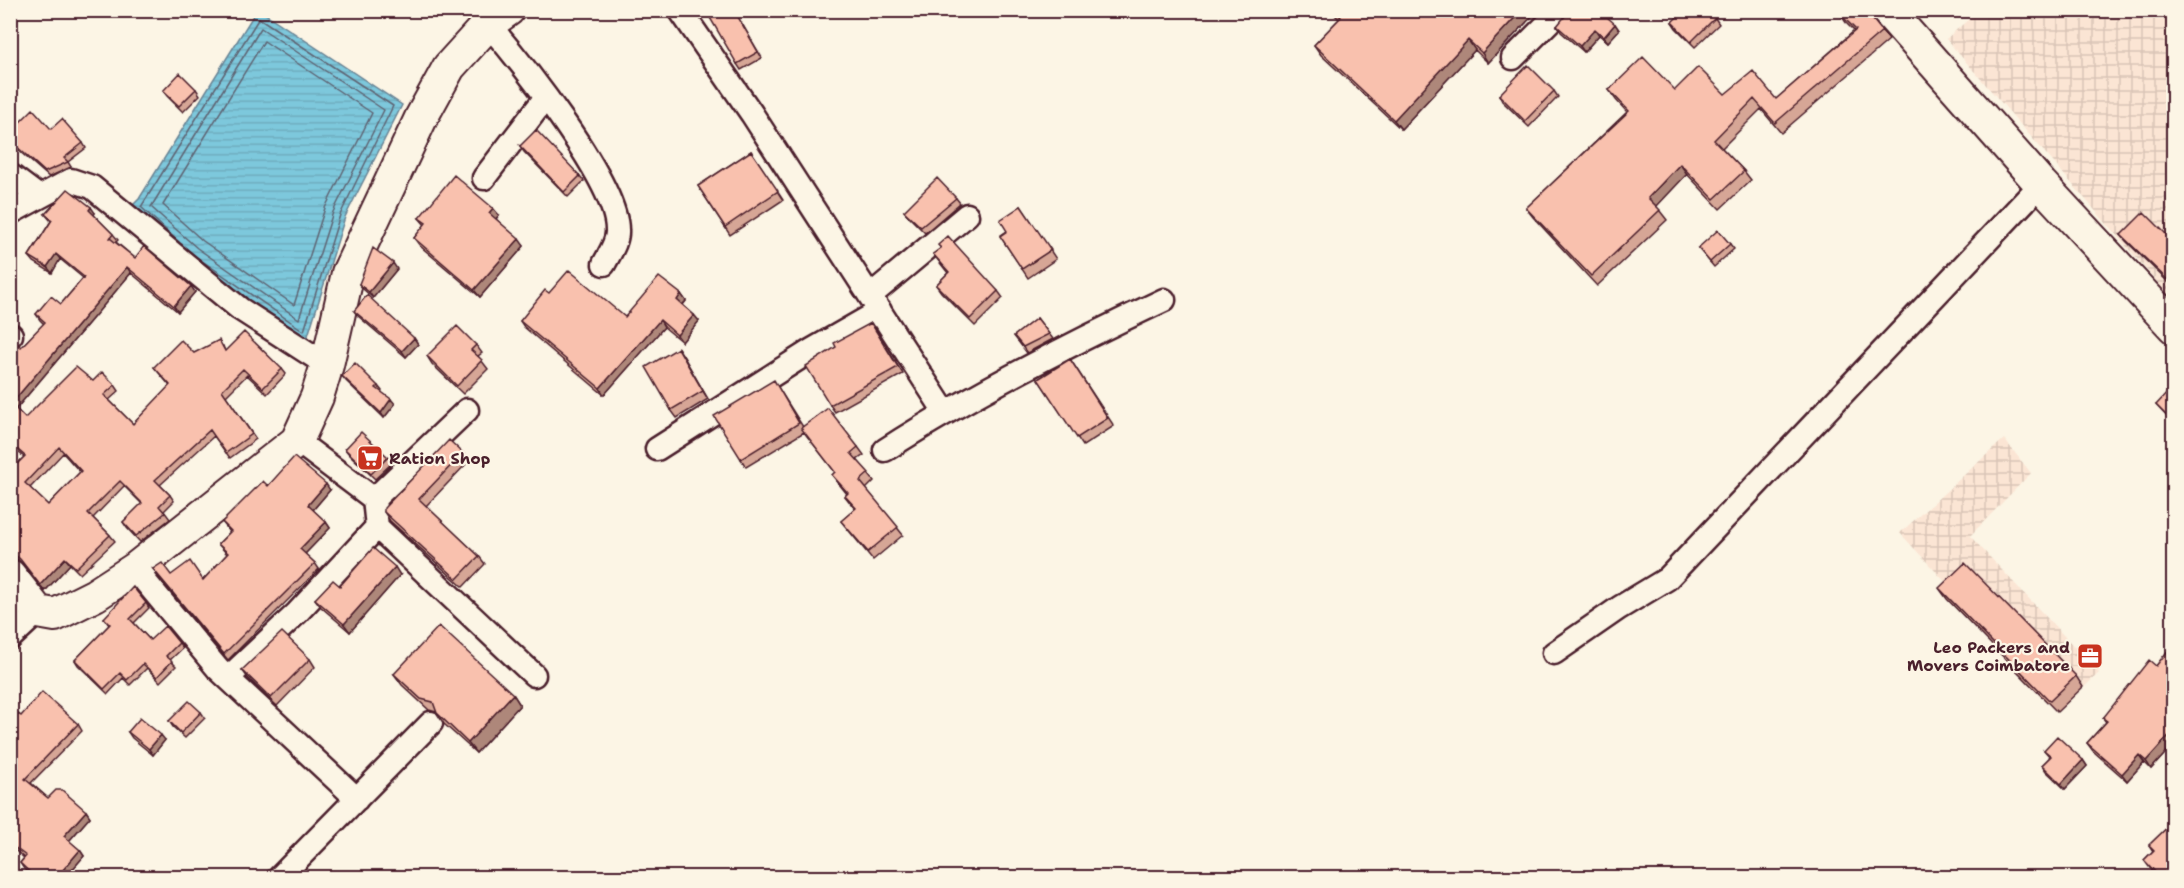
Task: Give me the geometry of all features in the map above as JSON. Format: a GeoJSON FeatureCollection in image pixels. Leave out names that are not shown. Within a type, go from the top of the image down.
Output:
{"type":"FeatureCollection","features":[{"type":"Feature","properties":{"kind":"street"},"geometry":{"type":"LineString","coordinates":[[680,10],[752,114],[945,412]]}},
{"type":"Feature","properties":{"kind":"street"},"geometry":{"type":"LineString","coordinates":[[1513,58],[1561,10]]}},
{"type":"Feature","properties":{"kind":"street"},"geometry":{"type":"LineString","coordinates":[[1887,10],[2041,184],[2174,327]]}},
{"type":"Feature","properties":{"kind":"street"},"geometry":{"type":"LineString","coordinates":[[10,576],[38,612],[55,615],[95,595],[135,569],[297,441],[317,397],[327,365],[348,273],[374,217],[421,118],[449,67],[498,17],[601,182],[617,222],[618,233],[604,264]]}},
{"type":"Feature","properties":{"kind":"street"},"geometry":{"type":"LineString","coordinates":[[484,178],[546,97]]}},
{"type":"Feature","properties":{"kind":"street"},"geometry":{"type":"LineString","coordinates":[[10,175],[38,196]]}},
{"type":"Feature","properties":{"kind":"street"},"geometry":{"type":"LineString","coordinates":[[10,213],[71,180],[92,188],[240,309],[327,365]]}},
{"type":"Feature","properties":{"kind":"street"},"geometry":{"type":"LineString","coordinates":[[1554,653],[1619,608],[1668,579],[2041,184]]}},
{"type":"Feature","properties":{"kind":"street"},"geometry":{"type":"LineString","coordinates":[[657,449],[812,350],[874,302],[967,215]]}},
{"type":"Feature","properties":{"kind":"street"},"geometry":{"type":"LineString","coordinates":[[885,450],[945,412],[1076,341],[1164,300]]}},
{"type":"Feature","properties":{"kind":"street"},"geometry":{"type":"LineString","coordinates":[[374,499],[467,410]]}},
{"type":"Feature","properties":{"kind":"street"},"geometry":{"type":"LineString","coordinates":[[297,441],[374,499],[377,527],[534,675]]}},
{"type":"Feature","properties":{"kind":"street"},"geometry":{"type":"LineString","coordinates":[[228,678],[297,613],[377,527]]}},
{"type":"Feature","properties":{"kind":"street"},"geometry":{"type":"LineString","coordinates":[[135,569],[228,678],[357,799]]}},
{"type":"Feature","properties":{"kind":"street"},"geometry":{"type":"LineString","coordinates":[[10,638],[38,612]]}},
{"type":"Feature","properties":{"kind":"street"},"geometry":{"type":"LineString","coordinates":[[279,878],[432,723]]}},
{"type":"Feature","properties":{"kind":"shaded area"},"geometry":{"type":"Polygon","coordinates":[[[1978,11],[2173,11],[2173,300],[1946,39],[1978,11]]]}},
{"type":"Feature","properties":{"kind":"shaded area"},"geometry":{"type":"Polygon","coordinates":[[[2004,439],[2031,473],[1970,536],[2099,673],[2062,708],[1900,533],[2004,439]]]}},
{"type":"Feature","properties":{"kind":"water"},"geometry":{"type":"Polygon","coordinates":[[[256,11],[261,11],[402,105],[345,217],[306,342],[189,259],[130,208],[139,199],[256,11]]]}},
{"type":"Feature","properties":{"kind":"building"},"geometry":{"type":"Polygon","coordinates":[[[719,10],[734,10],[758,52],[737,64],[709,16],[719,10]]]}},
{"type":"Feature","properties":{"kind":"building"},"geometry":{"type":"Polygon","coordinates":[[[1334,10],[1522,10],[1482,53],[1468,40],[1394,120],[1314,45],[1341,17],[1334,10]]]}},
{"type":"Feature","properties":{"kind":"building"},"geometry":{"type":"Polygon","coordinates":[[[1570,10],[1599,10],[1615,24],[1604,37],[1595,29],[1580,46],[1557,26],[1570,10]]]}},
{"type":"Feature","properties":{"kind":"building"},"geometry":{"type":"Polygon","coordinates":[[[1684,10],[1707,10],[1715,18],[1691,42],[1672,22],[1684,10]]]}},
{"type":"Feature","properties":{"kind":"building"},"geometry":{"type":"Polygon","coordinates":[[[1843,10],[1865,10],[1882,31],[1775,123],[1754,99],[1714,140],[1744,171],[1714,199],[1680,164],[1648,198],[1660,210],[1591,276],[1526,208],[1629,111],[1609,90],[1643,57],[1675,90],[1698,67],[1725,94],[1753,71],[1776,99],[1856,30],[1840,14],[1843,10]]]}},
{"type":"Feature","properties":{"kind":"building"},"geometry":{"type":"Polygon","coordinates":[[[1528,65],[1554,91],[1525,121],[1499,95],[1528,65]]]}},
{"type":"Feature","properties":{"kind":"building"},"geometry":{"type":"Polygon","coordinates":[[[180,73],[196,89],[179,106],[163,91],[180,73]]]}},
{"type":"Feature","properties":{"kind":"building"},"geometry":{"type":"Polygon","coordinates":[[[33,109],[51,129],[62,119],[83,143],[64,158],[68,162],[45,172],[15,145],[12,149],[10,147],[10,120],[17,125],[33,109]]]}},
{"type":"Feature","properties":{"kind":"building"},"geometry":{"type":"Polygon","coordinates":[[[536,130],[580,176],[564,192],[520,146],[536,130]]]}},
{"type":"Feature","properties":{"kind":"building"},"geometry":{"type":"Polygon","coordinates":[[[751,151],[778,191],[725,227],[698,186],[751,151]]]}},
{"type":"Feature","properties":{"kind":"building"},"geometry":{"type":"Polygon","coordinates":[[[454,175],[493,208],[489,213],[519,239],[474,290],[414,238],[426,223],[419,218],[454,175]]]}},
{"type":"Feature","properties":{"kind":"building"},"geometry":{"type":"Polygon","coordinates":[[[937,178],[956,198],[921,227],[904,211],[937,178]]]}},
{"type":"Feature","properties":{"kind":"building"},"geometry":{"type":"Polygon","coordinates":[[[68,189],[91,207],[89,210],[113,234],[110,238],[135,258],[144,246],[191,286],[174,306],[127,267],[11,404],[25,418],[76,367],[93,381],[102,372],[115,385],[104,395],[133,424],[170,385],[154,367],[181,340],[194,353],[219,340],[225,351],[244,332],[282,369],[263,388],[243,369],[222,390],[252,434],[226,453],[210,430],[155,480],[170,495],[159,506],[165,513],[136,536],[123,522],[142,503],[120,481],[88,513],[110,535],[76,568],[65,558],[40,585],[20,559],[10,551],[10,471],[25,456],[10,443],[10,341],[14,341],[21,347],[45,322],[36,314],[51,296],[61,304],[84,277],[56,254],[47,267],[29,256],[52,220],[45,214],[68,189]],[[59,447],[25,483],[48,505],[81,471],[59,447]]]}},
{"type":"Feature","properties":{"kind":"building"},"geometry":{"type":"Polygon","coordinates":[[[1021,206],[1051,250],[1022,269],[1000,236],[1007,231],[1000,220],[1021,206]]]}},
{"type":"Feature","properties":{"kind":"building"},"geometry":{"type":"Polygon","coordinates":[[[2144,212],[2174,242],[2174,291],[2169,288],[2172,284],[2121,235],[2144,212]]]}},
{"type":"Feature","properties":{"kind":"building"},"geometry":{"type":"Polygon","coordinates":[[[1718,230],[1730,244],[1710,262],[1698,248],[1718,230]]]}},
{"type":"Feature","properties":{"kind":"building"},"geometry":{"type":"Polygon","coordinates":[[[948,236],[998,291],[970,319],[936,285],[949,272],[933,254],[941,248],[938,245],[948,236]]]}},
{"type":"Feature","properties":{"kind":"building"},"geometry":{"type":"Polygon","coordinates":[[[373,248],[393,263],[369,292],[359,284],[373,248]]]}},
{"type":"Feature","properties":{"kind":"building"},"geometry":{"type":"Polygon","coordinates":[[[569,270],[625,317],[659,277],[681,294],[677,300],[694,315],[677,335],[660,320],[600,388],[520,321],[545,290],[549,293],[569,270]]]}},
{"type":"Feature","properties":{"kind":"building"},"geometry":{"type":"Polygon","coordinates":[[[367,295],[414,338],[402,351],[354,311],[367,295]]]}},
{"type":"Feature","properties":{"kind":"building"},"geometry":{"type":"Polygon","coordinates":[[[1037,318],[1049,334],[1023,347],[1014,336],[1037,318]]]}},
{"type":"Feature","properties":{"kind":"building"},"geometry":{"type":"Polygon","coordinates":[[[871,323],[898,367],[830,405],[806,366],[836,347],[834,343],[871,323]]]}},
{"type":"Feature","properties":{"kind":"building"},"geometry":{"type":"Polygon","coordinates":[[[457,326],[476,345],[471,350],[482,360],[457,386],[427,356],[457,326]]]}},
{"type":"Feature","properties":{"kind":"building"},"geometry":{"type":"Polygon","coordinates":[[[678,348],[703,391],[671,410],[646,367],[678,348]]]}},
{"type":"Feature","properties":{"kind":"building"},"geometry":{"type":"Polygon","coordinates":[[[1070,359],[1108,418],[1077,438],[1038,379],[1070,359]]]}},
{"type":"Feature","properties":{"kind":"building"},"geometry":{"type":"Polygon","coordinates":[[[355,363],[378,386],[376,388],[391,399],[381,413],[342,376],[355,363]]]}},
{"type":"Feature","properties":{"kind":"building"},"geometry":{"type":"Polygon","coordinates":[[[774,380],[799,423],[741,459],[714,416],[774,380]]]}},
{"type":"Feature","properties":{"kind":"building"},"geometry":{"type":"Polygon","coordinates":[[[2168,392],[2174,398],[2174,410],[2167,416],[2156,405],[2168,392]]]}},
{"type":"Feature","properties":{"kind":"building"},"geometry":{"type":"Polygon","coordinates":[[[828,408],[858,447],[851,453],[869,473],[860,481],[898,527],[868,552],[841,521],[856,508],[845,496],[848,493],[832,475],[835,472],[801,428],[828,408]]]}},
{"type":"Feature","properties":{"kind":"building","name":"Ration Shop"},"geometry":{"type":"Polygon","coordinates":[[[361,432],[388,457],[371,474],[345,449],[361,432]]]}},
{"type":"Feature","properties":{"kind":"building"},"geometry":{"type":"Polygon","coordinates":[[[449,440],[463,453],[419,499],[479,556],[457,579],[384,512],[384,508],[449,440]]]}},
{"type":"Feature","properties":{"kind":"building"},"geometry":{"type":"Polygon","coordinates":[[[294,457],[326,484],[308,505],[326,522],[300,549],[315,563],[224,654],[153,569],[162,563],[171,575],[190,561],[203,580],[228,553],[218,544],[231,531],[222,522],[263,481],[268,486],[294,457]]]}},
{"type":"Feature","properties":{"kind":"building"},"geometry":{"type":"Polygon","coordinates":[[[373,548],[395,567],[344,624],[315,599],[333,580],[340,586],[373,548]]]}},
{"type":"Feature","properties":{"kind":"building"},"geometry":{"type":"Polygon","coordinates":[[[1965,563],[2076,676],[2050,701],[1939,588],[1965,563]]]}},
{"type":"Feature","properties":{"kind":"building"},"geometry":{"type":"Polygon","coordinates":[[[133,587],[146,603],[130,619],[150,640],[165,626],[179,643],[166,656],[172,661],[157,677],[143,664],[127,680],[120,673],[104,689],[75,660],[110,624],[104,618],[133,587]]]}},
{"type":"Feature","properties":{"kind":"building"},"geometry":{"type":"Polygon","coordinates":[[[439,626],[513,694],[468,743],[437,713],[433,702],[421,699],[394,674],[439,626]]]}},
{"type":"Feature","properties":{"kind":"building"},"geometry":{"type":"Polygon","coordinates":[[[282,632],[310,659],[271,698],[242,670],[282,632]]]}},
{"type":"Feature","properties":{"kind":"building"},"geometry":{"type":"Polygon","coordinates":[[[2174,643],[2174,730],[2146,761],[2139,755],[2122,774],[2087,743],[2107,721],[2103,718],[2149,660],[2156,666],[2174,643]]]}},
{"type":"Feature","properties":{"kind":"building"},"geometry":{"type":"Polygon","coordinates":[[[42,692],[78,724],[25,779],[48,798],[56,790],[62,790],[86,811],[64,836],[80,850],[56,878],[36,878],[20,863],[26,856],[10,844],[10,708],[21,716],[42,692]]]}},
{"type":"Feature","properties":{"kind":"building"},"geometry":{"type":"Polygon","coordinates":[[[189,701],[201,712],[181,733],[169,721],[189,701]]]}},
{"type":"Feature","properties":{"kind":"building"},"geometry":{"type":"Polygon","coordinates":[[[140,718],[161,735],[149,749],[128,732],[140,718]]]}},
{"type":"Feature","properties":{"kind":"building"},"geometry":{"type":"Polygon","coordinates":[[[2057,736],[2083,760],[2061,784],[2042,765],[2051,756],[2044,750],[2057,736]]]}},
{"type":"Feature","properties":{"kind":"building"},"geometry":{"type":"Polygon","coordinates":[[[2174,821],[2174,878],[2161,878],[2144,860],[2154,850],[2149,845],[2174,821]]]}},
{"type":"Feature","properties":{"kind":"place","name":"Ration Shop"},"geometry":{"type":"Point","coordinates":[370,458]}},
{"type":"Feature","properties":{"kind":"place","name":"Leo Packers and Movers Coimbatore"},"geometry":{"type":"Point","coordinates":[2090,656]}}]}
